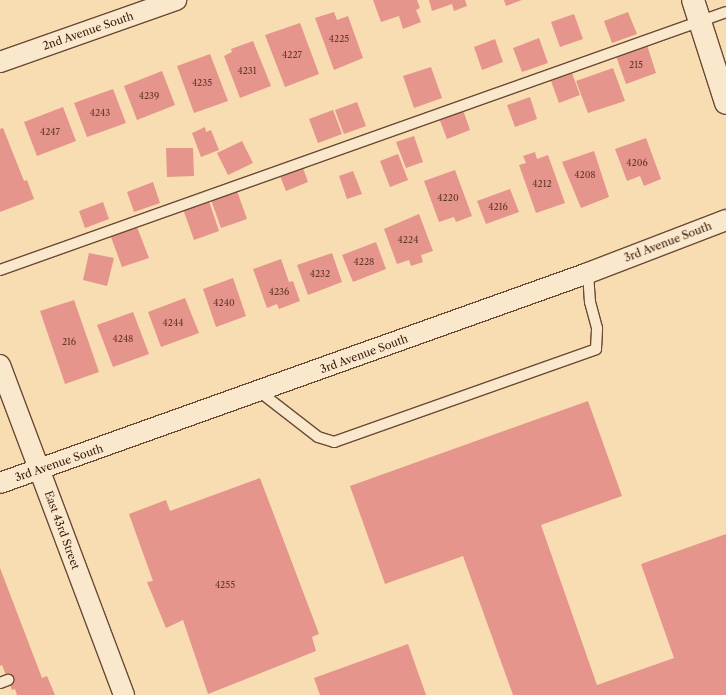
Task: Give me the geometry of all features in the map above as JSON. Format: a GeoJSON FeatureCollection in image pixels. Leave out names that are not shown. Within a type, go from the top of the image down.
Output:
{"type":"FeatureCollection","features":[{"type":"Feature","properties":{"kind":"street","name":"2nd Avenue South"},"geometry":{"type":"LineString","coordinates":[[0,62],[176,0]]}},
{"type":"Feature","properties":{"kind":"street"},"geometry":{"type":"LineString","coordinates":[[693,0],[701,21],[726,103]]}},
{"type":"Feature","properties":{"kind":"street","name":"3rd Avenue South"},"geometry":{"type":"LineString","coordinates":[[0,483],[260,392],[588,273],[726,220]]}},
{"type":"Feature","properties":{"kind":"street","name":"East 43rd Street"},"geometry":{"type":"LineString","coordinates":[[0,365],[40,468],[124,695]]}},
{"type":"Feature","properties":{"kind":"lane"},"geometry":{"type":"LineString","coordinates":[[0,270],[726,12]]}},
{"type":"Feature","properties":{"kind":"lane"},"geometry":{"type":"LineString","coordinates":[[260,392],[318,437],[334,442],[596,349],[597,328],[590,302],[588,273]]}},
{"type":"Feature","properties":{"kind":"building"},"geometry":{"type":"Polygon","coordinates":[[[373,0],[417,0],[420,8],[416,10],[421,22],[403,29],[399,16],[381,22],[373,0]]]}},
{"type":"Feature","properties":{"kind":"building"},"geometry":{"type":"Polygon","coordinates":[[[429,0],[465,0],[467,6],[454,11],[452,4],[432,11],[429,0]]]}},
{"type":"Feature","properties":{"kind":"building"},"geometry":{"type":"Polygon","coordinates":[[[504,0],[522,0],[506,6],[504,0]]]}},
{"type":"Feature","properties":{"kind":"building"},"geometry":{"type":"Polygon","coordinates":[[[334,12],[337,20],[348,16],[363,58],[334,70],[315,18],[334,12]]]}},
{"type":"Feature","properties":{"kind":"building"},"geometry":{"type":"Polygon","coordinates":[[[628,12],[637,34],[612,43],[604,21],[628,12]]]}},
{"type":"Feature","properties":{"kind":"building"},"geometry":{"type":"Polygon","coordinates":[[[574,14],[583,39],[560,47],[551,22],[574,14]]]}},
{"type":"Feature","properties":{"kind":"building"},"geometry":{"type":"Polygon","coordinates":[[[300,23],[319,74],[285,87],[265,35],[300,23]]]}},
{"type":"Feature","properties":{"kind":"building"},"geometry":{"type":"Polygon","coordinates":[[[539,38],[548,63],[522,72],[513,48],[539,38]]]}},
{"type":"Feature","properties":{"kind":"building"},"geometry":{"type":"Polygon","coordinates":[[[495,39],[503,62],[482,70],[474,47],[495,39]]]}},
{"type":"Feature","properties":{"kind":"building"},"geometry":{"type":"Polygon","coordinates":[[[253,41],[271,86],[240,98],[224,56],[232,52],[231,49],[253,41]]]}},
{"type":"Feature","properties":{"kind":"building"},"geometry":{"type":"Polygon","coordinates":[[[647,45],[656,73],[626,84],[616,56],[647,45]]]}},
{"type":"Feature","properties":{"kind":"building"},"geometry":{"type":"Polygon","coordinates":[[[210,54],[228,101],[194,113],[177,66],[210,54]]]}},
{"type":"Feature","properties":{"kind":"building"},"geometry":{"type":"Polygon","coordinates":[[[431,67],[442,98],[414,108],[403,76],[431,67]]]}},
{"type":"Feature","properties":{"kind":"building"},"geometry":{"type":"Polygon","coordinates":[[[613,68],[625,101],[588,113],[576,81],[613,68]]]}},
{"type":"Feature","properties":{"kind":"building"},"geometry":{"type":"Polygon","coordinates":[[[162,71],[175,105],[137,120],[124,86],[162,71]]]}},
{"type":"Feature","properties":{"kind":"building"},"geometry":{"type":"Polygon","coordinates":[[[572,73],[580,95],[559,103],[551,81],[572,73]]]}},
{"type":"Feature","properties":{"kind":"building"},"geometry":{"type":"Polygon","coordinates":[[[113,89],[126,123],[87,137],[74,103],[113,89]]]}},
{"type":"Feature","properties":{"kind":"building"},"geometry":{"type":"Polygon","coordinates":[[[530,97],[537,119],[515,127],[507,105],[530,97]]]}},
{"type":"Feature","properties":{"kind":"building"},"geometry":{"type":"Polygon","coordinates":[[[357,102],[366,126],[344,134],[335,110],[357,102]]]}},
{"type":"Feature","properties":{"kind":"building"},"geometry":{"type":"Polygon","coordinates":[[[63,107],[76,141],[37,156],[24,122],[63,107]]]}},
{"type":"Feature","properties":{"kind":"building"},"geometry":{"type":"Polygon","coordinates":[[[333,110],[342,134],[318,143],[309,119],[333,110]]]}},
{"type":"Feature","properties":{"kind":"building"},"geometry":{"type":"Polygon","coordinates":[[[463,110],[470,130],[447,139],[439,118],[463,110]]]}},
{"type":"Feature","properties":{"kind":"building"},"geometry":{"type":"Polygon","coordinates":[[[205,127],[206,132],[211,130],[219,150],[201,157],[192,133],[205,127]]]}},
{"type":"Feature","properties":{"kind":"building"},"geometry":{"type":"Polygon","coordinates":[[[3,128],[24,181],[27,180],[34,199],[0,212],[0,129],[3,128]]]}},
{"type":"Feature","properties":{"kind":"building"},"geometry":{"type":"Polygon","coordinates":[[[414,136],[423,162],[406,168],[396,142],[414,136]]]}},
{"type":"Feature","properties":{"kind":"building"},"geometry":{"type":"Polygon","coordinates":[[[646,138],[661,179],[644,186],[640,176],[627,181],[615,149],[646,138]]]}},
{"type":"Feature","properties":{"kind":"building"},"geometry":{"type":"Polygon","coordinates":[[[242,141],[253,163],[228,175],[217,153],[242,141]]]}},
{"type":"Feature","properties":{"kind":"building"},"geometry":{"type":"Polygon","coordinates":[[[166,148],[193,148],[194,176],[167,177],[166,148]]]}},
{"type":"Feature","properties":{"kind":"building"},"geometry":{"type":"Polygon","coordinates":[[[594,151],[609,197],[581,208],[562,162],[594,151]]]}},
{"type":"Feature","properties":{"kind":"building"},"geometry":{"type":"Polygon","coordinates":[[[535,152],[537,159],[548,155],[565,203],[536,213],[519,165],[526,163],[523,156],[535,152]]]}},
{"type":"Feature","properties":{"kind":"building"},"geometry":{"type":"Polygon","coordinates":[[[398,154],[408,180],[390,187],[380,161],[398,154]]]}},
{"type":"Feature","properties":{"kind":"building"},"geometry":{"type":"Polygon","coordinates":[[[303,168],[308,182],[286,191],[280,176],[303,168]]]}},
{"type":"Feature","properties":{"kind":"building"},"geometry":{"type":"Polygon","coordinates":[[[455,170],[472,216],[456,222],[454,217],[439,222],[424,181],[455,170]]]}},
{"type":"Feature","properties":{"kind":"building"},"geometry":{"type":"Polygon","coordinates":[[[353,171],[362,194],[347,199],[339,176],[353,171]]]}},
{"type":"Feature","properties":{"kind":"building"},"geometry":{"type":"Polygon","coordinates":[[[153,182],[160,203],[134,212],[127,192],[153,182]]]}},
{"type":"Feature","properties":{"kind":"building"},"geometry":{"type":"Polygon","coordinates":[[[510,189],[519,212],[486,224],[477,201],[510,189]]]}},
{"type":"Feature","properties":{"kind":"building"},"geometry":{"type":"Polygon","coordinates":[[[237,191],[247,219],[221,228],[211,200],[237,191]]]}},
{"type":"Feature","properties":{"kind":"building"},"geometry":{"type":"Polygon","coordinates":[[[209,201],[219,231],[194,240],[183,209],[209,201]]]}},
{"type":"Feature","properties":{"kind":"building"},"geometry":{"type":"Polygon","coordinates":[[[103,202],[109,219],[85,228],[79,211],[103,202]]]}},
{"type":"Feature","properties":{"kind":"building"},"geometry":{"type":"Polygon","coordinates":[[[419,214],[433,251],[421,255],[423,262],[411,266],[409,260],[397,264],[384,229],[419,214]]]}},
{"type":"Feature","properties":{"kind":"building"},"geometry":{"type":"Polygon","coordinates":[[[137,227],[149,258],[122,267],[111,237],[137,227]]]}},
{"type":"Feature","properties":{"kind":"building"},"geometry":{"type":"Polygon","coordinates":[[[376,242],[386,269],[353,282],[342,255],[376,242]]]}},
{"type":"Feature","properties":{"kind":"building"},"geometry":{"type":"Polygon","coordinates":[[[89,253],[114,258],[107,286],[83,280],[89,253]]]}},
{"type":"Feature","properties":{"kind":"building"},"geometry":{"type":"Polygon","coordinates":[[[332,253],[342,282],[308,295],[297,265],[332,253]]]}},
{"type":"Feature","properties":{"kind":"building"},"geometry":{"type":"Polygon","coordinates":[[[281,259],[289,282],[293,281],[300,301],[279,309],[277,304],[267,308],[253,269],[281,259]]]}},
{"type":"Feature","properties":{"kind":"building"},"geometry":{"type":"Polygon","coordinates":[[[233,278],[246,316],[216,327],[203,289],[233,278]]]}},
{"type":"Feature","properties":{"kind":"building"},"geometry":{"type":"Polygon","coordinates":[[[185,298],[199,333],[161,347],[148,312],[185,298]]]}},
{"type":"Feature","properties":{"kind":"building"},"geometry":{"type":"Polygon","coordinates":[[[74,300],[99,372],[65,384],[40,311],[74,300]]]}},
{"type":"Feature","properties":{"kind":"building"},"geometry":{"type":"Polygon","coordinates":[[[133,312],[149,354],[113,367],[97,325],[133,312]]]}},
{"type":"Feature","properties":{"kind":"building"},"geometry":{"type":"Polygon","coordinates":[[[588,401],[622,496],[541,525],[597,685],[674,658],[641,564],[726,534],[726,695],[513,695],[463,556],[385,584],[350,486],[588,401]]]}},
{"type":"Feature","properties":{"kind":"building"},"geometry":{"type":"Polygon","coordinates":[[[260,478],[319,634],[312,637],[316,651],[208,694],[183,620],[166,628],[147,582],[153,581],[129,514],[166,500],[170,511],[260,478]]]}},
{"type":"Feature","properties":{"kind":"building"},"geometry":{"type":"Polygon","coordinates":[[[0,568],[42,678],[47,676],[55,695],[17,695],[15,689],[12,690],[2,665],[0,666],[0,568]]]}},
{"type":"Feature","properties":{"kind":"building"},"geometry":{"type":"Polygon","coordinates":[[[408,644],[426,695],[320,695],[314,678],[408,644]]]}}]}
